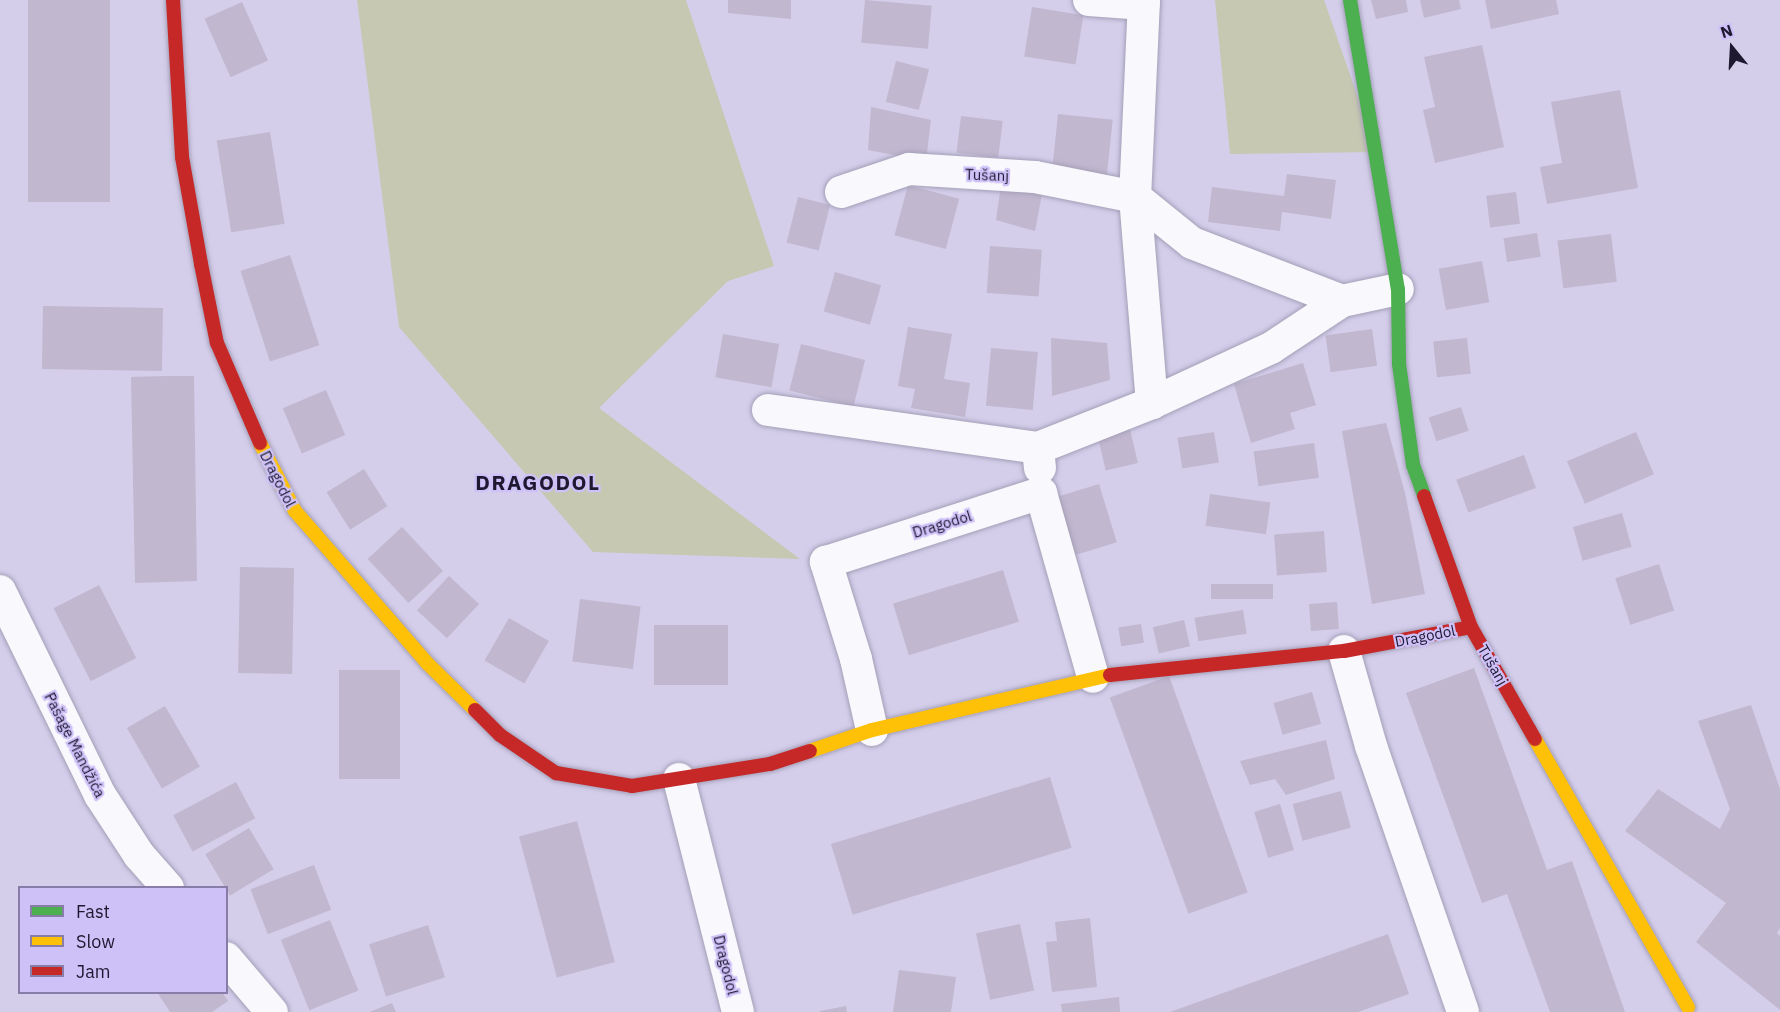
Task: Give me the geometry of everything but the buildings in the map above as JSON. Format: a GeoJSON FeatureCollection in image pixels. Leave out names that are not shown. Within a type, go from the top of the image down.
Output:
{"type":"FeatureCollection","features":[{"type":"Feature","properties":{"kind":"street","name":"Dragodol"},"geometry":{"type":"LineString","coordinates":[[173,0],[182,157],[217,343],[254,431],[294,511],[427,663],[500,735],[556,773],[632,786],[679,779],[770,764],[872,730],[1093,677],[1344,651],[1471,627]]}},
{"type":"Feature","properties":{"kind":"street"},"geometry":{"type":"LineString","coordinates":[[1089,0],[1144,2],[1135,198],[1152,403]]}},
{"type":"Feature","properties":{"kind":"street","name":"Tušanj"},"geometry":{"type":"LineString","coordinates":[[1350,0],[1398,289],[1399,364],[1413,465],[1471,627],[1691,1011]]}},
{"type":"Feature","properties":{"kind":"street","name":"Tušanj"},"geometry":{"type":"LineString","coordinates":[[841,192],[909,169],[1035,177],[1135,198],[1192,243],[1342,301]]}},
{"type":"Feature","properties":{"kind":"street"},"geometry":{"type":"LineString","coordinates":[[768,410],[1038,448],[1152,403],[1271,348],[1342,301],[1398,289]]}},
{"type":"Feature","properties":{"kind":"street"},"geometry":{"type":"LineString","coordinates":[[1038,448],[1041,493],[1093,677]]}},
{"type":"Feature","properties":{"kind":"street","name":"Dragodol"},"geometry":{"type":"LineString","coordinates":[[872,730],[856,659],[826,562],[1041,493]]}},
{"type":"Feature","properties":{"kind":"street","name":"Pašage Mandžića"},"geometry":{"type":"LineString","coordinates":[[0,590],[100,795],[139,855],[166,886]]}},
{"type":"Feature","properties":{"kind":"street"},"geometry":{"type":"LineString","coordinates":[[1344,651],[1371,746],[1463,1012]]}},
{"type":"Feature","properties":{"kind":"street","name":"Dragodol"},"geometry":{"type":"LineString","coordinates":[[679,779],[738,1012]]}},
{"type":"Feature","properties":{"kind":"street"},"geometry":{"type":"LineString","coordinates":[[228,960],[272,1012]]}},
{"type":"Feature","properties":{"kind":"green space"},"geometry":{"type":"Polygon","coordinates":[[[357,0],[686,0],[774,266],[728,281],[599,408],[800,559],[593,552],[399,327],[357,0]]]}},
{"type":"Feature","properties":{"kind":"green space"},"geometry":{"type":"Polygon","coordinates":[[[1215,0],[1324,0],[1377,152],[1230,154],[1215,0]]]}},
{"type":"Feature","properties":{"kind":"traffic: fast"},"geometry":{"type":"LineString","coordinates":[[1350,0],[1398,289],[1399,364],[1413,465],[1424,496]]}},
{"type":"Feature","properties":{"kind":"traffic: slow"},"geometry":{"type":"LineString","coordinates":[[260,443],[295,511],[427,663],[475,710]]}},
{"type":"Feature","properties":{"kind":"traffic: slow"},"geometry":{"type":"LineString","coordinates":[[810,751],[872,730],[1110,675]]}},
{"type":"Feature","properties":{"kind":"traffic: slow"},"geometry":{"type":"LineString","coordinates":[[1535,739],[1688,1007]]}},
{"type":"Feature","properties":{"kind":"traffic: jam"},"geometry":{"type":"LineString","coordinates":[[173,0],[182,157],[201,264],[217,343],[260,443]]}},
{"type":"Feature","properties":{"kind":"traffic: jam"},"geometry":{"type":"LineString","coordinates":[[1424,496],[1471,627],[1535,739]]}},
{"type":"Feature","properties":{"kind":"traffic: jam"},"geometry":{"type":"LineString","coordinates":[[1110,675],[1344,651],[1471,627]]}},
{"type":"Feature","properties":{"kind":"traffic: jam"},"geometry":{"type":"LineString","coordinates":[[475,710],[500,735],[556,773],[632,786],[770,764],[810,751]]}},
{"type":"Feature","properties":{"kind":"district","name":"DRAGODOL"},"geometry":{"type":"Point","coordinates":[538,482]}}]}
